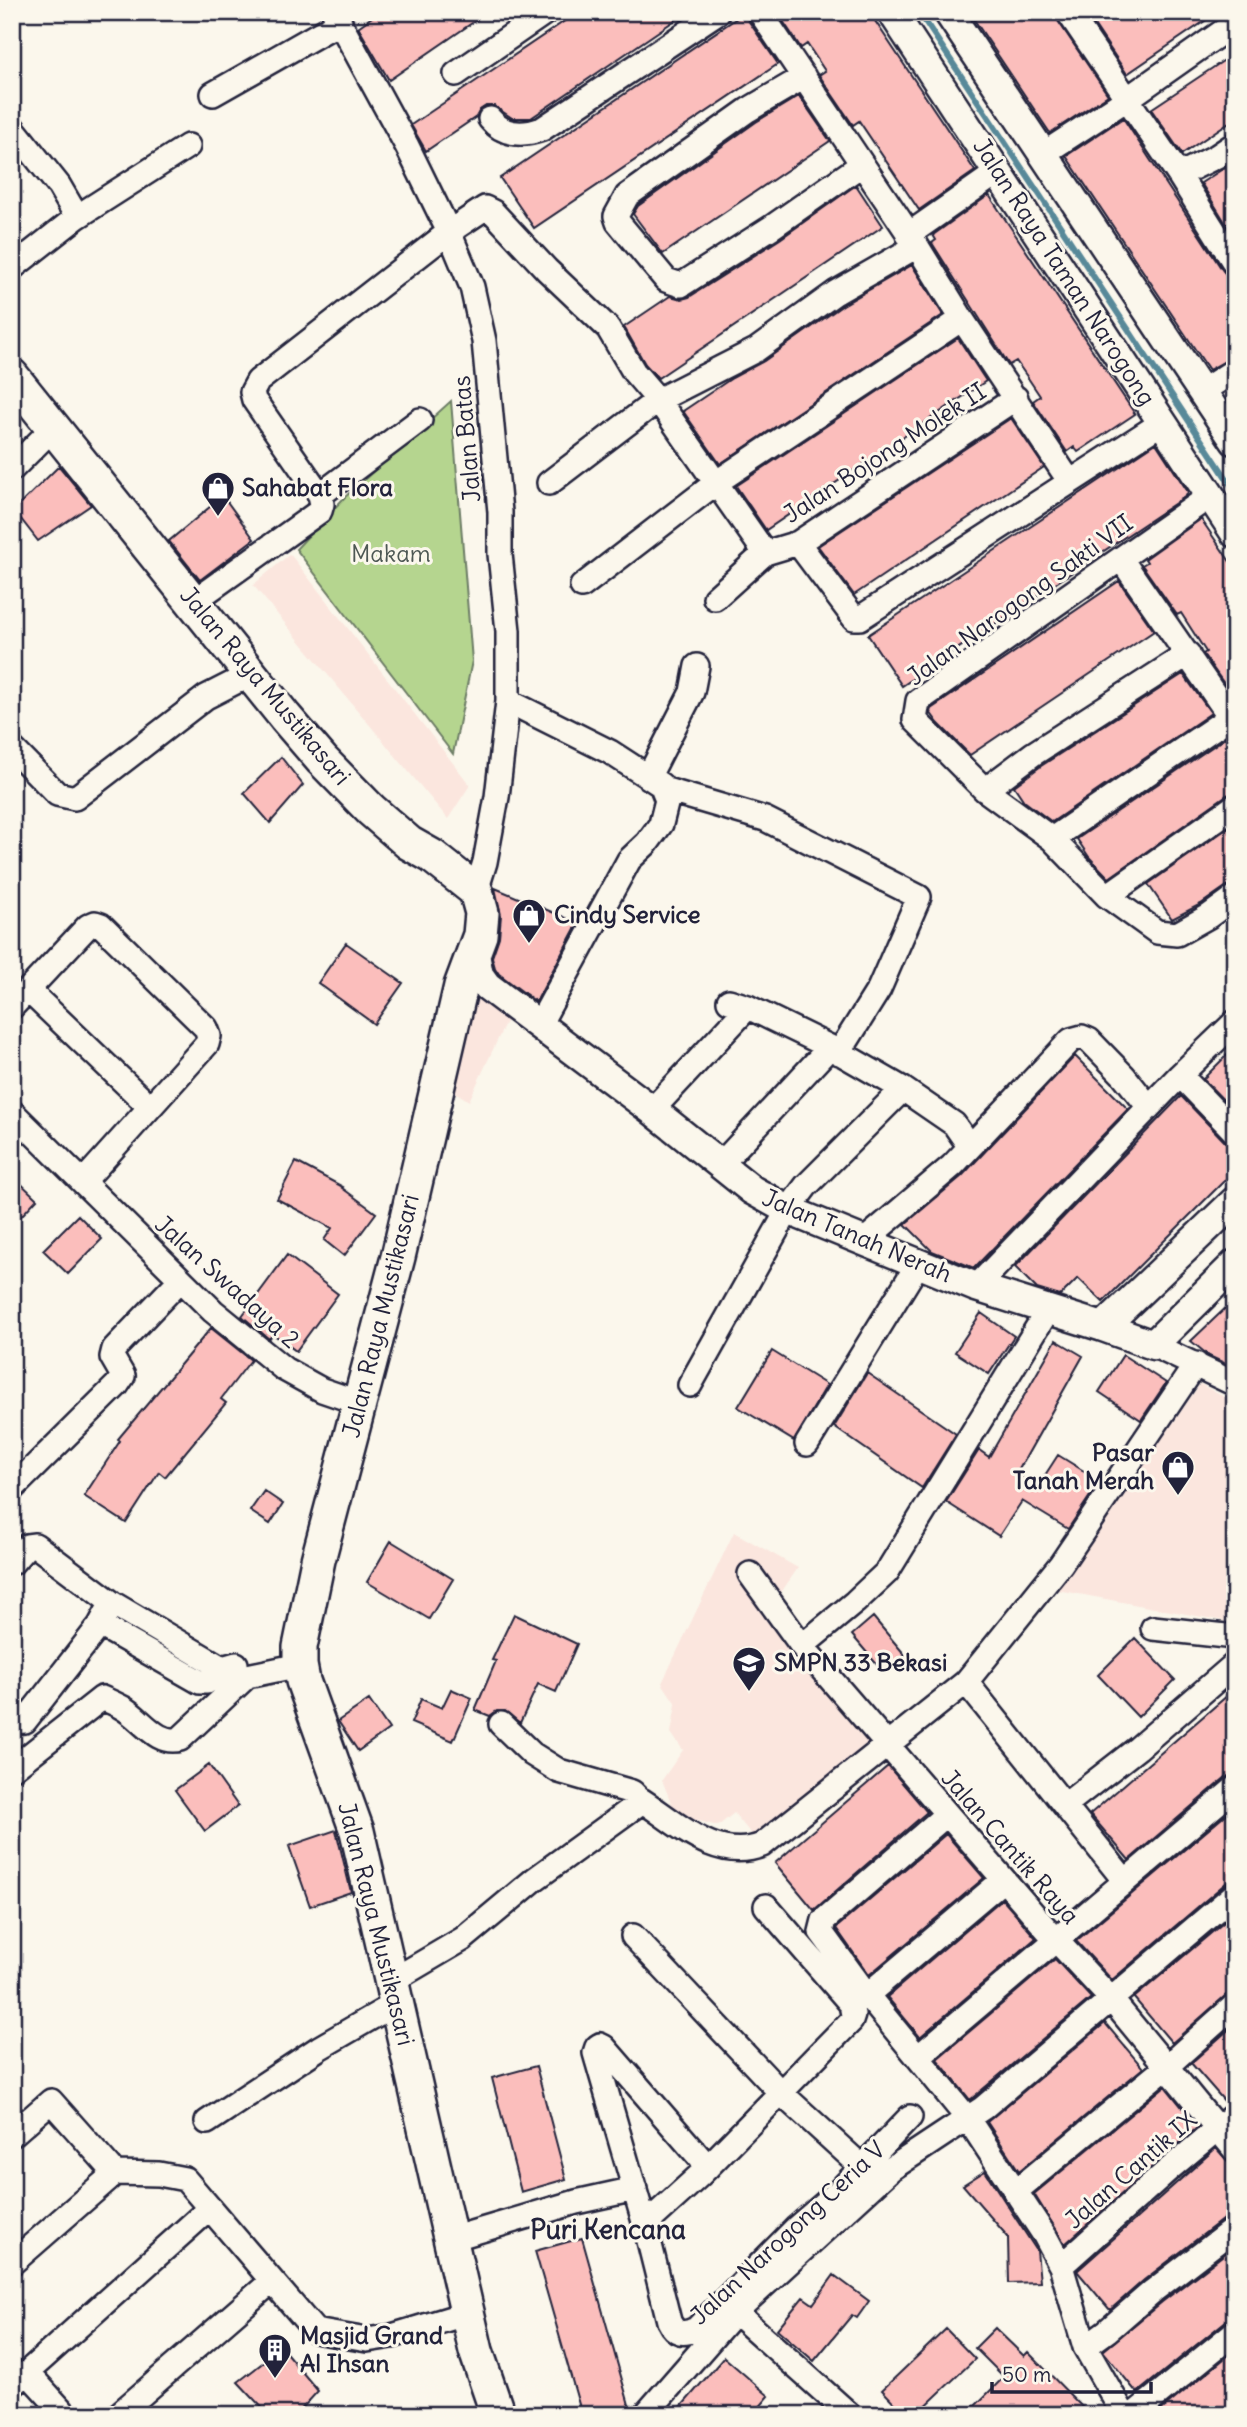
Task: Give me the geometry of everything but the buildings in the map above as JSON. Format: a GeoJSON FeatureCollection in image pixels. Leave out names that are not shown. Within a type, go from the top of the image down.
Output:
{"type":"FeatureCollection","features":[{"type":"Feature","properties":{"kind":"main road","name":"Jalan Raya Mustikasari"},"geometry":{"type":"LineString","coordinates":[[12,376],[322,760],[371,810],[409,842],[432,856],[476,891],[482,913],[481,935],[461,986],[398,1257],[318,1560],[300,1656],[319,1730],[357,1831],[476,2351],[498,2415]]}},
{"type":"Feature","properties":{"kind":"street"},"geometry":{"type":"LineString","coordinates":[[456,74],[546,12]]}},
{"type":"Feature","properties":{"kind":"street"},"geometry":{"type":"LineString","coordinates":[[490,119],[497,127],[508,132],[533,133],[542,129],[718,12]]}},
{"type":"Feature","properties":{"kind":"street"},"geometry":{"type":"LineString","coordinates":[[760,12],[913,240],[1070,482]]}},
{"type":"Feature","properties":{"kind":"street","name":"Jalan Raya Taman Narogong"},"geometry":{"type":"LineString","coordinates":[[892,12],[1235,533]]}},
{"type":"Feature","properties":{"kind":"street","name":"Jalan Raya Taman Narogong"},"geometry":{"type":"LineString","coordinates":[[948,12],[1235,441]]}},
{"type":"Feature","properties":{"kind":"street"},"geometry":{"type":"LineString","coordinates":[[1079,16],[1127,99],[1234,260]]}},
{"type":"Feature","properties":{"kind":"street"},"geometry":{"type":"LineString","coordinates":[[213,94],[337,17]]}},
{"type":"Feature","properties":{"kind":"street","name":"Jalan Batas"},"geometry":{"type":"LineString","coordinates":[[337,17],[407,146],[449,232],[472,287],[487,365],[508,631],[508,702],[497,797],[485,862],[476,891]]}},
{"type":"Feature","properties":{"kind":"street"},"geometry":{"type":"LineString","coordinates":[[1043,154],[1235,23]]}},
{"type":"Feature","properties":{"kind":"street"},"geometry":{"type":"LineString","coordinates":[[804,77],[748,110],[627,196],[616,216],[618,222],[666,280],[681,285],[772,227],[861,165]]}},
{"type":"Feature","properties":{"kind":"street"},"geometry":{"type":"LineString","coordinates":[[12,127],[59,186],[77,217]]}},
{"type":"Feature","properties":{"kind":"street"},"geometry":{"type":"LineString","coordinates":[[1179,175],[1235,144]]}},
{"type":"Feature","properties":{"kind":"street"},"geometry":{"type":"LineString","coordinates":[[12,268],[77,217],[188,146]]}},
{"type":"Feature","properties":{"kind":"street"},"geometry":{"type":"LineString","coordinates":[[549,483],[658,400],[756,350],[913,240],[998,172]]}},
{"type":"Feature","properties":{"kind":"street"},"geometry":{"type":"LineString","coordinates":[[194,601],[320,511],[320,495],[254,400],[252,392],[258,381],[449,232],[485,208],[493,212],[547,270],[608,328],[634,372],[658,400],[765,553]]}},
{"type":"Feature","properties":{"kind":"street"},"geometry":{"type":"LineString","coordinates":[[582,586],[717,482],[962,319]]}},
{"type":"Feature","properties":{"kind":"street"},"geometry":{"type":"LineString","coordinates":[[1202,392],[1235,370]]}},
{"type":"Feature","properties":{"kind":"street","name":"Jalan Bojong Molek II"},"geometry":{"type":"LineString","coordinates":[[715,598],[765,553],[798,543],[1017,398]]}},
{"type":"Feature","properties":{"kind":"street"},"geometry":{"type":"LineString","coordinates":[[320,495],[420,420]]}},
{"type":"Feature","properties":{"kind":"street"},"geometry":{"type":"LineString","coordinates":[[798,543],[854,618],[860,618],[1163,422]]}},
{"type":"Feature","properties":{"kind":"street"},"geometry":{"type":"LineString","coordinates":[[12,469],[54,427]]}},
{"type":"Feature","properties":{"kind":"street","name":"Jalan Narogong Sakti VII"},"geometry":{"type":"LineString","coordinates":[[1210,496],[918,701],[915,720],[985,790],[1052,839],[1107,895],[1157,932],[1177,934],[1235,897]]}},
{"type":"Feature","properties":{"kind":"street"},"geometry":{"type":"LineString","coordinates":[[1052,839],[1232,720],[1121,559]]}},
{"type":"Feature","properties":{"kind":"street"},"geometry":{"type":"LineString","coordinates":[[985,790],[1033,754],[1188,654]]}},
{"type":"Feature","properties":{"kind":"street"},"geometry":{"type":"LineString","coordinates":[[656,783],[692,692],[697,666]]}},
{"type":"Feature","properties":{"kind":"street"},"geometry":{"type":"LineString","coordinates":[[15,756],[57,794],[75,798],[206,697],[251,674]]}},
{"type":"Feature","properties":{"kind":"street"},"geometry":{"type":"LineString","coordinates":[[508,702],[610,752],[656,783],[765,819],[919,897],[879,989],[835,1050],[720,1165]]}},
{"type":"Feature","properties":{"kind":"street"},"geometry":{"type":"LineString","coordinates":[[539,1025],[629,860],[647,843],[661,824],[667,800],[656,783]]}},
{"type":"Feature","properties":{"kind":"street"},"geometry":{"type":"LineString","coordinates":[[1107,895],[1235,806]]}},
{"type":"Feature","properties":{"kind":"street"},"geometry":{"type":"LineString","coordinates":[[79,1178],[149,1106],[207,1044],[209,1036],[206,1028],[101,925],[95,923],[88,926],[20,998],[149,1106]]}},
{"type":"Feature","properties":{"kind":"street","name":"Jalan Tanah Nerah"},"geometry":{"type":"LineString","coordinates":[[475,954],[479,975],[487,986],[652,1110],[752,1190],[788,1210],[976,1287],[1153,1345]]}},
{"type":"Feature","properties":{"kind":"street"},"geometry":{"type":"LineString","coordinates":[[652,1110],[739,1004],[835,1050],[903,1088],[954,1124],[970,1147]]}},
{"type":"Feature","properties":{"kind":"street"},"geometry":{"type":"LineString","coordinates":[[976,1287],[1180,1075],[1235,1022]]}},
{"type":"Feature","properties":{"kind":"street"},"geometry":{"type":"LineString","coordinates":[[864,1241],[952,1166],[1070,1040],[1082,1037],[1089,1040],[1149,1107]]}},
{"type":"Feature","properties":{"kind":"street"},"geometry":{"type":"LineString","coordinates":[[1180,1075],[1235,1132]]}},
{"type":"Feature","properties":{"kind":"street"},"geometry":{"type":"LineString","coordinates":[[690,1385],[788,1210],[806,1186],[903,1088]]}},
{"type":"Feature","properties":{"kind":"street","name":"Jalan Swadaya 2"},"geometry":{"type":"LineString","coordinates":[[12,1112],[213,1311],[284,1369],[322,1390],[360,1403]]}},
{"type":"Feature","properties":{"kind":"street"},"geometry":{"type":"LineString","coordinates":[[1103,1327],[1235,1200]]}},
{"type":"Feature","properties":{"kind":"street"},"geometry":{"type":"LineString","coordinates":[[807,1444],[918,1264]]}},
{"type":"Feature","properties":{"kind":"street"},"geometry":{"type":"LineString","coordinates":[[1235,1264],[1153,1345],[1235,1384]]}},
{"type":"Feature","properties":{"kind":"street"},"geometry":{"type":"LineString","coordinates":[[12,1489],[117,1385],[123,1376],[112,1357],[114,1349],[180,1280]]}},
{"type":"Feature","properties":{"kind":"street"},"geometry":{"type":"LineString","coordinates":[[802,1646],[887,1572],[1048,1310]]}},
{"type":"Feature","properties":{"kind":"street"},"geometry":{"type":"LineString","coordinates":[[501,1724],[532,1754],[559,1771],[632,1792],[710,1844],[734,1850],[762,1845],[966,1682],[1061,1564],[1196,1364]]}},
{"type":"Feature","properties":{"kind":"street"},"geometry":{"type":"LineString","coordinates":[[12,1563],[27,1546],[34,1545],[112,1603],[222,1668]]}},
{"type":"Feature","properties":{"kind":"street","name":"Jalan Cantik Raya"},"geometry":{"type":"LineString","coordinates":[[750,1574],[802,1646],[1003,1880],[1111,1999],[1235,2150]]}},
{"type":"Feature","properties":{"kind":"street"},"geometry":{"type":"LineString","coordinates":[[12,1722],[24,1721],[100,1625],[112,1603]]}},
{"type":"Feature","properties":{"kind":"street"},"geometry":{"type":"LineString","coordinates":[[100,1625],[200,1682],[209,1681],[222,1668],[300,1656]]}},
{"type":"Feature","properties":{"kind":"street"},"geometry":{"type":"LineString","coordinates":[[1153,1628],[1235,1637]]}},
{"type":"Feature","properties":{"kind":"street"},"geometry":{"type":"LineString","coordinates":[[12,1769],[102,1698],[124,1708],[163,1740],[172,1742],[180,1739],[247,1676],[300,1656]]}},
{"type":"Feature","properties":{"kind":"street"},"geometry":{"type":"LineString","coordinates":[[1065,1805],[1138,1748],[1235,1664]]}},
{"type":"Feature","properties":{"kind":"street"},"geometry":{"type":"LineString","coordinates":[[966,1682],[1125,1881]]}},
{"type":"Feature","properties":{"kind":"street"},"geometry":{"type":"LineString","coordinates":[[918,2057],[1235,1788]]}},
{"type":"Feature","properties":{"kind":"street"},"geometry":{"type":"LineString","coordinates":[[207,2122],[319,2048],[463,1939],[535,1879],[637,1805],[638,1798]]}},
{"type":"Feature","properties":{"kind":"street"},"geometry":{"type":"LineString","coordinates":[[947,1814],[822,1923],[821,1932],[867,1995],[968,2119],[1045,2236],[1061,2266],[1085,2347],[1124,2415]]}},
{"type":"Feature","properties":{"kind":"street"},"geometry":{"type":"LineString","coordinates":[[867,1995],[1003,1880]]}},
{"type":"Feature","properties":{"kind":"street","name":"Jalan Narogong Ceria V"},"geometry":{"type":"LineString","coordinates":[[645,2415],[735,2312],[891,2169],[968,2119],[1235,1894]]}},
{"type":"Feature","properties":{"kind":"street"},"geometry":{"type":"LineString","coordinates":[[645,2225],[708,2167],[848,2026],[853,2015],[844,1996],[765,1906]]}},
{"type":"Feature","properties":{"kind":"street"},"geometry":{"type":"LineString","coordinates":[[633,1936],[781,2093],[861,2166]]}},
{"type":"Feature","properties":{"kind":"street"},"geometry":{"type":"LineString","coordinates":[[1015,2192],[1235,2006]]}},
{"type":"Feature","properties":{"kind":"street"},"geometry":{"type":"LineString","coordinates":[[708,2167],[600,2045],[595,2053],[645,2225],[669,2322],[676,2332],[696,2329],[796,2228],[839,2191],[910,2117]]}},
{"type":"Feature","properties":{"kind":"street"},"geometry":{"type":"LineString","coordinates":[[12,2135],[51,2101],[115,2173]]}},
{"type":"Feature","properties":{"kind":"street","name":"Jalan Cantik IX"},"geometry":{"type":"LineString","coordinates":[[1061,2266],[1235,2114]]}},
{"type":"Feature","properties":{"kind":"street"},"geometry":{"type":"LineString","coordinates":[[12,2263],[115,2173],[159,2174],[185,2179],[315,2331],[367,2340],[392,2336],[468,2313]]}},
{"type":"Feature","properties":{"kind":"street"},"geometry":{"type":"LineString","coordinates":[[452,2239],[576,2202],[635,2189]]}},
{"type":"Feature","properties":{"kind":"street"},"geometry":{"type":"LineString","coordinates":[[66,2415],[20,2379],[210,2208]]}},
{"type":"Feature","properties":{"kind":"street"},"geometry":{"type":"LineString","coordinates":[[1085,2347],[1235,2228]]}},
{"type":"Feature","properties":{"kind":"street"},"geometry":{"type":"LineString","coordinates":[[118,2415],[272,2281]]}},
{"type":"Feature","properties":{"kind":"street"},"geometry":{"type":"LineString","coordinates":[[735,2312],[850,2415]]}},
{"type":"Feature","properties":{"kind":"street"},"geometry":{"type":"LineString","coordinates":[[1133,2415],[1235,2332]]}},
{"type":"Feature","properties":{"kind":"shaded area"},"geometry":{"type":"Polygon","coordinates":[[[290,554],[470,785],[448,819],[253,585],[290,554]]]}},
{"type":"Feature","properties":{"kind":"shaded area"},"geometry":{"type":"Polygon","coordinates":[[[480,991],[510,1013],[469,1101],[443,1084],[466,992],[480,991]]]}},
{"type":"Feature","properties":{"kind":"shaded area","name":"Pasar Tanah Merah"},"geometry":{"type":"Polygon","coordinates":[[[1200,1384],[1235,1403],[1235,1623],[1057,1590],[1200,1384]]]}},
{"type":"Feature","properties":{"kind":"shaded area","name":"SMPN 33 Bekasi"},"geometry":{"type":"Polygon","coordinates":[[[734,1532],[798,1568],[773,1604],[768,1621],[871,1743],[756,1840],[734,1813],[718,1826],[676,1815],[662,1780],[683,1750],[671,1733],[676,1704],[662,1683],[734,1532]]]}},
{"type":"Feature","properties":{"kind":"green space","name":"Makam"},"geometry":{"type":"Polygon","coordinates":[[[451,401],[472,661],[453,754],[296,549],[344,498],[451,401]]]}},
{"type":"Feature","properties":{"kind":"waterway"},"geometry":{"type":"LineString","coordinates":[[919,12],[1235,491]]}},
{"type":"Feature","properties":{"kind":"place","name":"Sahabat Flora"},"geometry":{"type":"Point","coordinates":[218,518]}},
{"type":"Feature","properties":{"kind":"place","name":"Cindy Service"},"geometry":{"type":"Point","coordinates":[529,945]}},
{"type":"Feature","properties":{"kind":"place","name":"Pasar Tanah Merah"},"geometry":{"type":"Point","coordinates":[1178,1497]}},
{"type":"Feature","properties":{"kind":"place","name":"SMPN 33 Bekasi"},"geometry":{"type":"Point","coordinates":[749,1693]}},
{"type":"Feature","properties":{"kind":"place","name":"Masjid Grand Al Ihsan"},"geometry":{"type":"Point","coordinates":[275,2380]}},
{"type":"Feature","properties":{"kind":"district","name":"Puri Kencana"},"geometry":{"type":"Point","coordinates":[608,2230]}}]}
